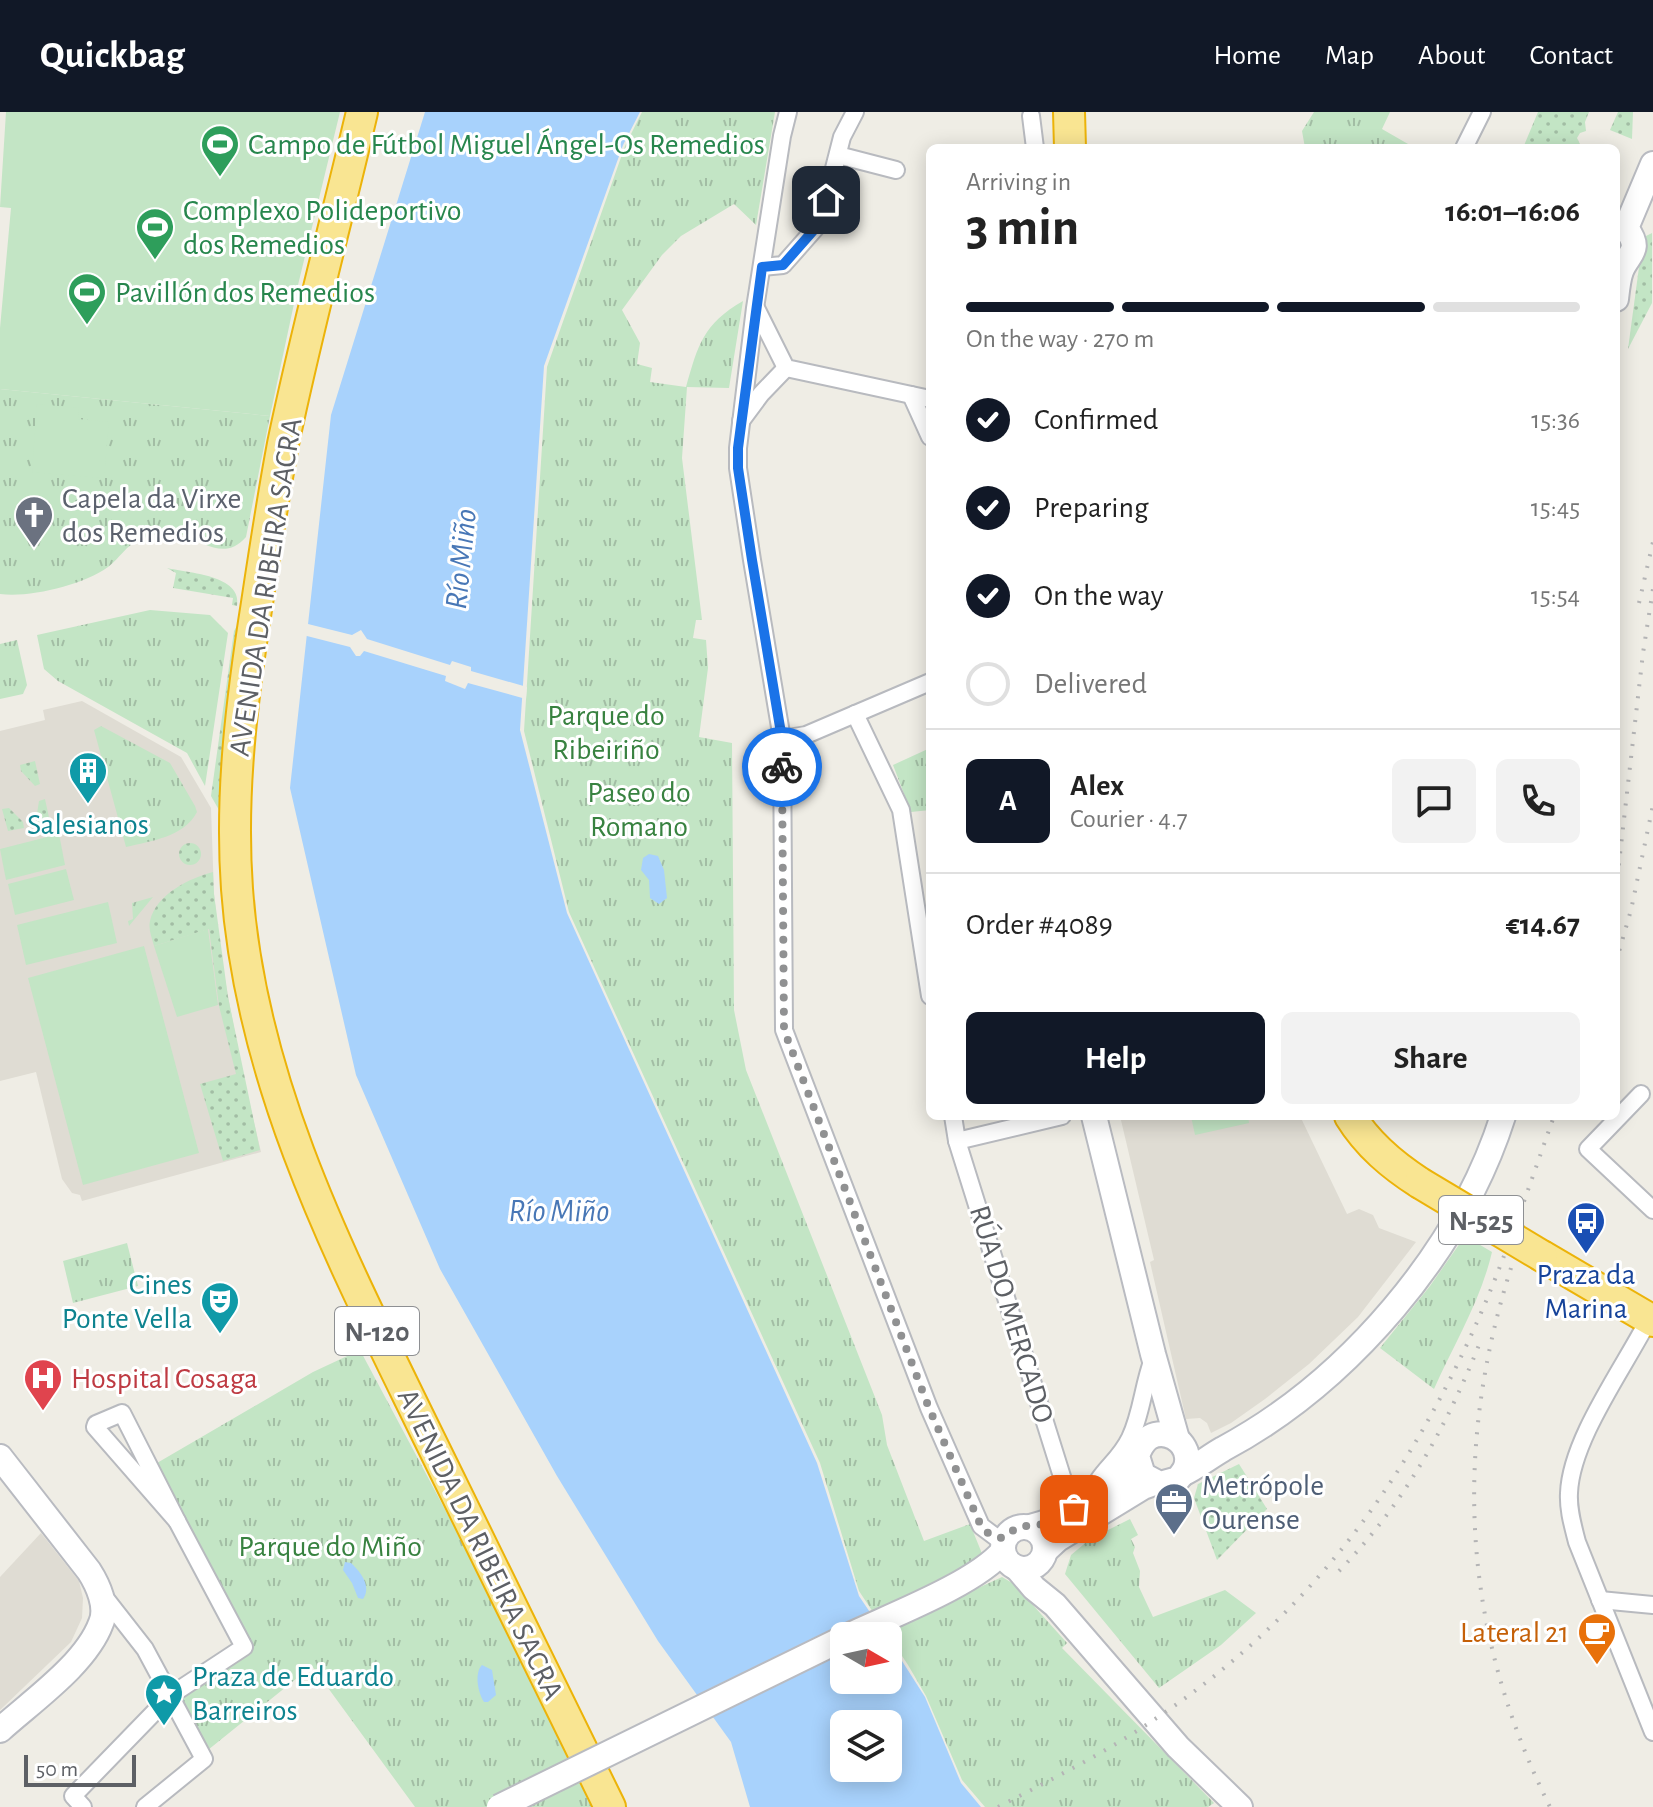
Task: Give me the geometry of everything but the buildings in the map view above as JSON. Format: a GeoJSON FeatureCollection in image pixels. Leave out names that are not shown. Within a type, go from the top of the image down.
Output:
{"type":"FeatureCollection","features":[{"type":"Feature","properties":{"kind":"highway","name":"AVENIDA DA RIBEIRA SACRA"},"geometry":{"type":"LineString","coordinates":[[362,112],[283,443],[242,701],[235,825],[242,942],[266,1056],[295,1148],[349,1274],[610,1807]]}},
{"type":"Feature","properties":{"kind":"highway"},"geometry":{"type":"LineString","coordinates":[[1069,112],[1070,144]]}},
{"type":"Feature","properties":{"kind":"highway","name":"N-525"},"geometry":{"type":"LineString","coordinates":[[1353,1120],[1386,1159],[1420,1183],[1652,1317]]}},
{"type":"Feature","properties":{"kind":"main road"},"geometry":{"type":"LineString","coordinates":[[1620,218],[1653,141]]}},
{"type":"Feature","properties":{"kind":"main road"},"geometry":{"type":"LineString","coordinates":[[1620,218],[1653,164]]}},
{"type":"Feature","properties":{"kind":"main road"},"geometry":{"type":"LineString","coordinates":[[1620,221],[1633,239],[1634,250],[1630,260],[1620,268]]}},
{"type":"Feature","properties":{"kind":"main road"},"geometry":{"type":"LineString","coordinates":[[1095,1120],[1154,1358],[1187,1462],[1182,1474]]}},
{"type":"Feature","properties":{"kind":"main road"},"geometry":{"type":"LineString","coordinates":[[1009,1554],[1031,1568],[1058,1539],[1143,1487],[1154,1483],[1166,1484],[1263,1427],[1340,1365],[1385,1317],[1428,1261],[1472,1191],[1492,1150],[1502,1120]]}},
{"type":"Feature","properties":{"kind":"main road"},"geometry":{"type":"LineString","coordinates":[[876,1622],[1009,1554],[1018,1527],[1051,1521],[1090,1500],[1129,1470],[1154,1416],[1154,1358]]}},
{"type":"Feature","properties":{"kind":"main road"},"geometry":{"type":"LineString","coordinates":[[1140,1445],[1164,1434],[1181,1444],[1220,1451]]}},
{"type":"Feature","properties":{"kind":"main road"},"geometry":{"type":"LineString","coordinates":[[1140,1445],[1139,1469],[1154,1483]]}},
{"type":"Feature","properties":{"kind":"main road"},"geometry":{"type":"LineString","coordinates":[[0,1457],[89,1571],[100,1592],[103,1621],[79,1658],[0,1730]]}},
{"type":"Feature","properties":{"kind":"main road"},"geometry":{"type":"LineString","coordinates":[[1030,1527],[1044,1539],[1043,1556],[1055,1605]]}},
{"type":"Feature","properties":{"kind":"main road"},"geometry":{"type":"LineString","coordinates":[[1009,1554],[1034,1588],[1055,1605],[1178,1747],[1240,1807]]}},
{"type":"Feature","properties":{"kind":"main road"},"geometry":{"type":"LineString","coordinates":[[499,1807],[830,1645]]}},
{"type":"Feature","properties":{"kind":"street"},"geometry":{"type":"LineString","coordinates":[[788,112],[755,308],[740,423],[738,468],[782,739],[784,1030],[929,1408],[981,1526],[997,1538],[1009,1554]]}},
{"type":"Feature","properties":{"kind":"street"},"geometry":{"type":"LineString","coordinates":[[762,267],[783,265],[820,223],[842,137],[855,112]]}},
{"type":"Feature","properties":{"kind":"street"},"geometry":{"type":"LineString","coordinates":[[1466,144],[1482,112]]}},
{"type":"Feature","properties":{"kind":"street"},"geometry":{"type":"LineString","coordinates":[[1031,116],[1034,144]]}},
{"type":"Feature","properties":{"kind":"street"},"geometry":{"type":"LineString","coordinates":[[838,155],[896,170]]}},
{"type":"Feature","properties":{"kind":"street"},"geometry":{"type":"LineString","coordinates":[[755,308],[786,368]]}},
{"type":"Feature","properties":{"kind":"street"},"geometry":{"type":"LineString","coordinates":[[786,368],[926,398]]}},
{"type":"Feature","properties":{"kind":"street"},"geometry":{"type":"LineString","coordinates":[[740,423],[761,394],[786,368]]}},
{"type":"Feature","properties":{"kind":"street"},"geometry":{"type":"LineString","coordinates":[[911,395],[926,428]]}},
{"type":"Feature","properties":{"kind":"street"},"geometry":{"type":"LineString","coordinates":[[782,739],[806,735],[926,684]]}},
{"type":"Feature","properties":{"kind":"street"},"geometry":{"type":"LineString","coordinates":[[855,714],[901,810],[926,970]]}},
{"type":"Feature","properties":{"kind":"street"},"geometry":{"type":"LineString","coordinates":[[1620,1116],[1641,1094]]}},
{"type":"Feature","properties":{"kind":"street","name":"RÚA DO MERCADO"},"geometry":{"type":"LineString","coordinates":[[954,1120],[957,1141],[1064,1483],[1068,1501],[1066,1513]]}},
{"type":"Feature","properties":{"kind":"street"},"geometry":{"type":"LineString","coordinates":[[957,1141],[1045,1120]]}},
{"type":"Feature","properties":{"kind":"street"},"geometry":{"type":"LineString","coordinates":[[1616,1120],[1588,1149],[1653,1210]]}},
{"type":"Feature","properties":{"kind":"street"},"geometry":{"type":"LineString","coordinates":[[1652,1317],[1591,1425],[1571,1476],[1570,1517],[1577,1542],[1653,1732]]}},
{"type":"Feature","properties":{"kind":"street"},"geometry":{"type":"LineString","coordinates":[[83,1807],[73,1796],[171,1695],[244,1647],[122,1413],[96,1424],[95,1427],[177,1521]]}},
{"type":"Feature","properties":{"kind":"street"},"geometry":{"type":"LineString","coordinates":[[100,1592],[145,1649],[204,1759],[145,1807]]}},
{"type":"Feature","properties":{"kind":"street"},"geometry":{"type":"LineString","coordinates":[[1600,1600],[1653,1605]]}},
{"type":"Feature","properties":{"kind":"street"},"geometry":{"type":"LineString","coordinates":[[95,1634],[121,1633],[145,1649]]}},
{"type":"Feature","properties":{"kind":"shaded area"},"geometry":{"type":"Polygon","coordinates":[[[82,701],[181,757],[211,808],[214,894],[221,958],[261,1152],[82,1201],[80,1195],[72,1193],[62,1179],[36,1072],[0,1081],[0,731],[45,720],[43,710],[82,701]]]}},
{"type":"Feature","properties":{"kind":"shaded area"},"geometry":{"type":"Polygon","coordinates":[[[1121,1120],[1302,1120],[1347,1214],[1359,1209],[1373,1215],[1379,1228],[1416,1242],[1358,1317],[1309,1364],[1231,1423],[1211,1433],[1207,1423],[1200,1418],[1186,1419],[1150,1262],[1154,1260],[1121,1120]]]}},
{"type":"Feature","properties":{"kind":"shaded area"},"geometry":{"type":"Polygon","coordinates":[[[41,1533],[79,1581],[83,1598],[82,1618],[71,1642],[0,1710],[0,1577],[41,1533]]]}},
{"type":"Feature","properties":{"kind":"green space","name":"Complexo Polideportivo dos Remedios"},"geometry":{"type":"Polygon","coordinates":[[[6,112],[340,112],[270,416],[0,389],[0,328],[11,208],[0,207],[6,112]]]}},
{"type":"Feature","properties":{"kind":"green space","name":"Paseo do Romano"},"geometry":{"type":"Polygon","coordinates":[[[642,112],[775,112],[756,225],[734,204],[681,236],[662,255],[622,310],[640,343],[637,364],[652,368],[650,382],[686,387],[704,337],[719,318],[743,301],[729,388],[687,387],[682,458],[702,620],[696,620],[693,638],[706,640],[708,668],[699,737],[732,743],[734,1010],[746,1070],[882,1415],[887,1445],[924,1541],[970,1524],[983,1556],[954,1572],[963,1595],[1002,1577],[1014,1584],[1067,1643],[1062,1648],[1214,1803],[1208,1807],[985,1807],[962,1780],[926,1696],[902,1656],[902,1622],[880,1622],[859,1591],[820,1463],[569,912],[524,731],[547,367],[625,146],[642,112]]]}},
{"type":"Feature","properties":{"kind":"green space"},"geometry":{"type":"Polygon","coordinates":[[[1314,112],[1390,112],[1382,129],[1408,144],[1304,144],[1302,131],[1314,112]]]}},
{"type":"Feature","properties":{"kind":"green space"},"geometry":{"type":"Polygon","coordinates":[[[1538,112],[1589,112],[1586,131],[1577,138],[1580,144],[1525,144],[1538,112]]]}},
{"type":"Feature","properties":{"kind":"green space"},"geometry":{"type":"Polygon","coordinates":[[[1618,112],[1633,112],[1632,139],[1610,130],[1618,112]]]}},
{"type":"Feature","properties":{"kind":"green space"},"geometry":{"type":"Polygon","coordinates":[[[1652,233],[1652,303],[1628,349],[1642,245],[1646,236],[1652,233]]]}},
{"type":"Feature","properties":{"kind":"green space"},"geometry":{"type":"Polygon","coordinates":[[[0,389],[270,416],[246,537],[231,548],[223,549],[179,534],[151,536],[127,548],[108,567],[71,585],[26,594],[0,594],[0,389]]]}},
{"type":"Feature","properties":{"kind":"green space"},"geometry":{"type":"Polygon","coordinates":[[[37,404],[79,408],[78,419],[109,422],[104,478],[32,472],[37,404]]]}},
{"type":"Feature","properties":{"kind":"green space"},"geometry":{"type":"Polygon","coordinates":[[[167,568],[223,582],[237,596],[237,606],[232,605],[233,598],[173,588],[176,573],[167,568]]]}},
{"type":"Feature","properties":{"kind":"green space"},"geometry":{"type":"Polygon","coordinates":[[[150,610],[210,615],[228,633],[205,786],[187,753],[58,681],[44,669],[37,635],[150,610]]]}},
{"type":"Feature","properties":{"kind":"green space"},"geometry":{"type":"Polygon","coordinates":[[[239,622],[219,810],[211,796],[234,631],[239,622]]]}},
{"type":"Feature","properties":{"kind":"green space"},"geometry":{"type":"Polygon","coordinates":[[[17,640],[27,685],[23,694],[0,699],[0,644],[17,640]]]}},
{"type":"Feature","properties":{"kind":"green space"},"geometry":{"type":"Polygon","coordinates":[[[101,726],[170,763],[197,812],[184,827],[166,837],[126,847],[94,730],[101,726]]]}},
{"type":"Feature","properties":{"kind":"green space"},"geometry":{"type":"Polygon","coordinates":[[[926,750],[926,810],[911,812],[893,765],[926,750]]]}},
{"type":"Feature","properties":{"kind":"green space"},"geometry":{"type":"Polygon","coordinates":[[[35,761],[40,784],[35,786],[21,771],[20,765],[35,761]]]}},
{"type":"Feature","properties":{"kind":"green space"},"geometry":{"type":"Polygon","coordinates":[[[45,799],[50,822],[35,826],[39,801],[45,799]]]}},
{"type":"Feature","properties":{"kind":"green space"},"geometry":{"type":"Polygon","coordinates":[[[9,808],[23,822],[24,828],[8,831],[2,809],[9,808]]]}},
{"type":"Feature","properties":{"kind":"green space"},"geometry":{"type":"Polygon","coordinates":[[[59,834],[65,865],[6,880],[0,849],[59,834]]]}},
{"type":"Feature","properties":{"kind":"green space"},"geometry":{"type":"Polygon","coordinates":[[[186,843],[194,843],[201,854],[194,865],[186,865],[179,858],[179,850],[186,843]]]}},
{"type":"Feature","properties":{"kind":"green space"},"geometry":{"type":"Polygon","coordinates":[[[66,869],[74,900],[15,915],[8,884],[66,869]]]}},
{"type":"Feature","properties":{"kind":"green space"},"geometry":{"type":"Polygon","coordinates":[[[213,872],[228,997],[260,1150],[223,1161],[200,1084],[236,1074],[219,1006],[209,929],[154,946],[150,927],[153,911],[167,895],[194,878],[213,872]]]}},
{"type":"Feature","properties":{"kind":"green space"},"geometry":{"type":"Polygon","coordinates":[[[153,897],[129,926],[128,921],[133,919],[132,903],[153,897]]]}},
{"type":"Feature","properties":{"kind":"green space"},"geometry":{"type":"Polygon","coordinates":[[[108,902],[117,943],[26,965],[17,925],[108,902]]]}},
{"type":"Feature","properties":{"kind":"green space"},"geometry":{"type":"Polygon","coordinates":[[[208,929],[218,1005],[177,1017],[154,946],[208,929]]]}},
{"type":"Feature","properties":{"kind":"green space"},"geometry":{"type":"Polygon","coordinates":[[[144,946],[199,1153],[83,1185],[28,978],[144,946]]]}},
{"type":"Feature","properties":{"kind":"green space"},"geometry":{"type":"Polygon","coordinates":[[[1192,1120],[1249,1120],[1249,1123],[1195,1135],[1192,1120]]]}},
{"type":"Feature","properties":{"kind":"green space"},"geometry":{"type":"Polygon","coordinates":[[[1465,1236],[1492,1252],[1474,1305],[1434,1389],[1380,1348],[1465,1236]]]}},
{"type":"Feature","properties":{"kind":"green space"},"geometry":{"type":"Polygon","coordinates":[[[127,1243],[138,1286],[73,1303],[63,1261],[127,1243]]]}},
{"type":"Feature","properties":{"kind":"green space","name":"Parque do Miño"},"geometry":{"type":"Polygon","coordinates":[[[360,1350],[456,1530],[596,1807],[415,1807],[312,1666],[203,1754],[175,1696],[246,1647],[157,1463],[313,1372],[360,1350]]]}},
{"type":"Feature","properties":{"kind":"green space"},"geometry":{"type":"Polygon","coordinates":[[[1239,1464],[1267,1509],[1217,1560],[1194,1498],[1198,1484],[1239,1464]]]}},
{"type":"Feature","properties":{"kind":"green space"},"geometry":{"type":"Polygon","coordinates":[[[1130,1519],[1138,1535],[1131,1539],[1140,1571],[1139,1587],[1153,1617],[1225,1590],[1256,1613],[1221,1645],[1159,1688],[1065,1574],[1071,1555],[1090,1539],[1130,1519]]]}},
{"type":"Feature","properties":{"kind":"water","name":"Río Miño"},"geometry":{"type":"Polygon","coordinates":[[[425,112],[640,112],[623,145],[544,366],[520,730],[567,913],[817,1463],[859,1596],[877,1622],[830,1622],[830,1694],[902,1694],[902,1661],[925,1697],[961,1783],[981,1807],[750,1807],[731,1742],[658,1641],[557,1476],[440,1269],[356,1075],[290,788],[331,415],[425,112]]]}},
{"type":"Feature","properties":{"kind":"water"},"geometry":{"type":"Polygon","coordinates":[[[649,854],[658,856],[664,870],[667,898],[659,904],[650,898],[649,880],[641,870],[643,858],[649,854]]]}},
{"type":"Feature","properties":{"kind":"water"},"geometry":{"type":"Polygon","coordinates":[[[345,1562],[351,1563],[364,1580],[366,1590],[363,1599],[358,1598],[343,1570],[345,1562]]]}},
{"type":"Feature","properties":{"kind":"water"},"geometry":{"type":"Polygon","coordinates":[[[482,1665],[492,1670],[496,1695],[488,1702],[484,1702],[478,1683],[482,1665]]]}},
{"type":"Feature","properties":{"kind":"pier"},"geometry":{"type":"Polygon","coordinates":[[[304,623],[352,635],[361,630],[367,639],[450,665],[452,661],[471,667],[471,671],[527,687],[526,699],[468,683],[465,689],[445,681],[446,676],[364,651],[356,656],[350,647],[303,635],[304,623]]]}},
{"type":"Feature","properties":{"kind":"railway"},"geometry":{"type":"LineString","coordinates":[[1639,603],[1653,542]]}},
{"type":"Feature","properties":{"kind":"railway"},"geometry":{"type":"LineString","coordinates":[[1620,854],[1653,589]]}},
{"type":"Feature","properties":{"kind":"railway"},"geometry":{"type":"LineString","coordinates":[[1620,948],[1653,805]]}},
{"type":"Feature","properties":{"kind":"railway"},"geometry":{"type":"LineString","coordinates":[[998,1807],[1121,1740],[1212,1678],[1301,1596],[1341,1550],[1410,1451],[1468,1342],[1503,1258],[1553,1120]]}},
{"type":"Feature","properties":{"kind":"railway"},"geometry":{"type":"LineString","coordinates":[[1511,1268],[1492,1337],[1480,1406],[1474,1474],[1476,1542],[1484,1609],[1499,1675],[1521,1741],[1550,1807]]}},
{"type":"Feature","properties":{"kind":"railway"},"geometry":{"type":"LineString","coordinates":[[1339,1571],[1383,1520],[1420,1465],[1452,1407],[1479,1345]]}},
{"type":"Feature","properties":{"kind":"way so far"},"geometry":{"type":"LineString","coordinates":[[782,767],[784,1030],[929,1408],[981,1526],[990,1535],[1006,1537],[1018,1527],[1044,1524],[1074,1509]]}},
{"type":"Feature","properties":{"kind":"place","name":"Campo de Fútbol Miguel Ángel-Os Remedios"},"geometry":{"type":"Point","coordinates":[220,178]}},
{"type":"Feature","properties":{"kind":"place","name":"Complexo Polideportivo dos Remedios"},"geometry":{"type":"Point","coordinates":[155,261]}},
{"type":"Feature","properties":{"kind":"place","name":"Pavillón dos Remedios"},"geometry":{"type":"Point","coordinates":[87,326]}},
{"type":"Feature","properties":{"kind":"place","name":"Capela da Virxe dos Remedios"},"geometry":{"type":"Point","coordinates":[34,549]}},
{"type":"Feature","properties":{"kind":"place","name":"Salesianos"},"geometry":{"type":"Point","coordinates":[88,805]}},
{"type":"Feature","properties":{"kind":"place","name":"Praza da Marina"},"geometry":{"type":"Point","coordinates":[1586,1255]}},
{"type":"Feature","properties":{"kind":"place","name":"Cines Ponte Vella"},"geometry":{"type":"Point","coordinates":[220,1335]}},
{"type":"Feature","properties":{"kind":"place","name":"Hospital Cosaga"},"geometry":{"type":"Point","coordinates":[43,1412]}},
{"type":"Feature","properties":{"kind":"place","name":"Metrópole Ourense"},"geometry":{"type":"Point","coordinates":[1174,1536]}},
{"type":"Feature","properties":{"kind":"place","name":"Lateral 21"},"geometry":{"type":"Point","coordinates":[1597,1666]}},
{"type":"Feature","properties":{"kind":"place","name":"Praza de Eduardo Barreiros"},"geometry":{"type":"Point","coordinates":[164,1727]}},
{"type":"Feature","properties":{"kind":"route"},"geometry":{"type":"LineString","coordinates":[[782,767],[782,739],[738,468],[738,448],[762,267],[783,265],[820,223],[826,200]]}},
{"type":"Feature","properties":{"kind":"park label","name":"Parque do Ribeiriño"},"geometry":{"type":"Point","coordinates":[606,732]}}]}
